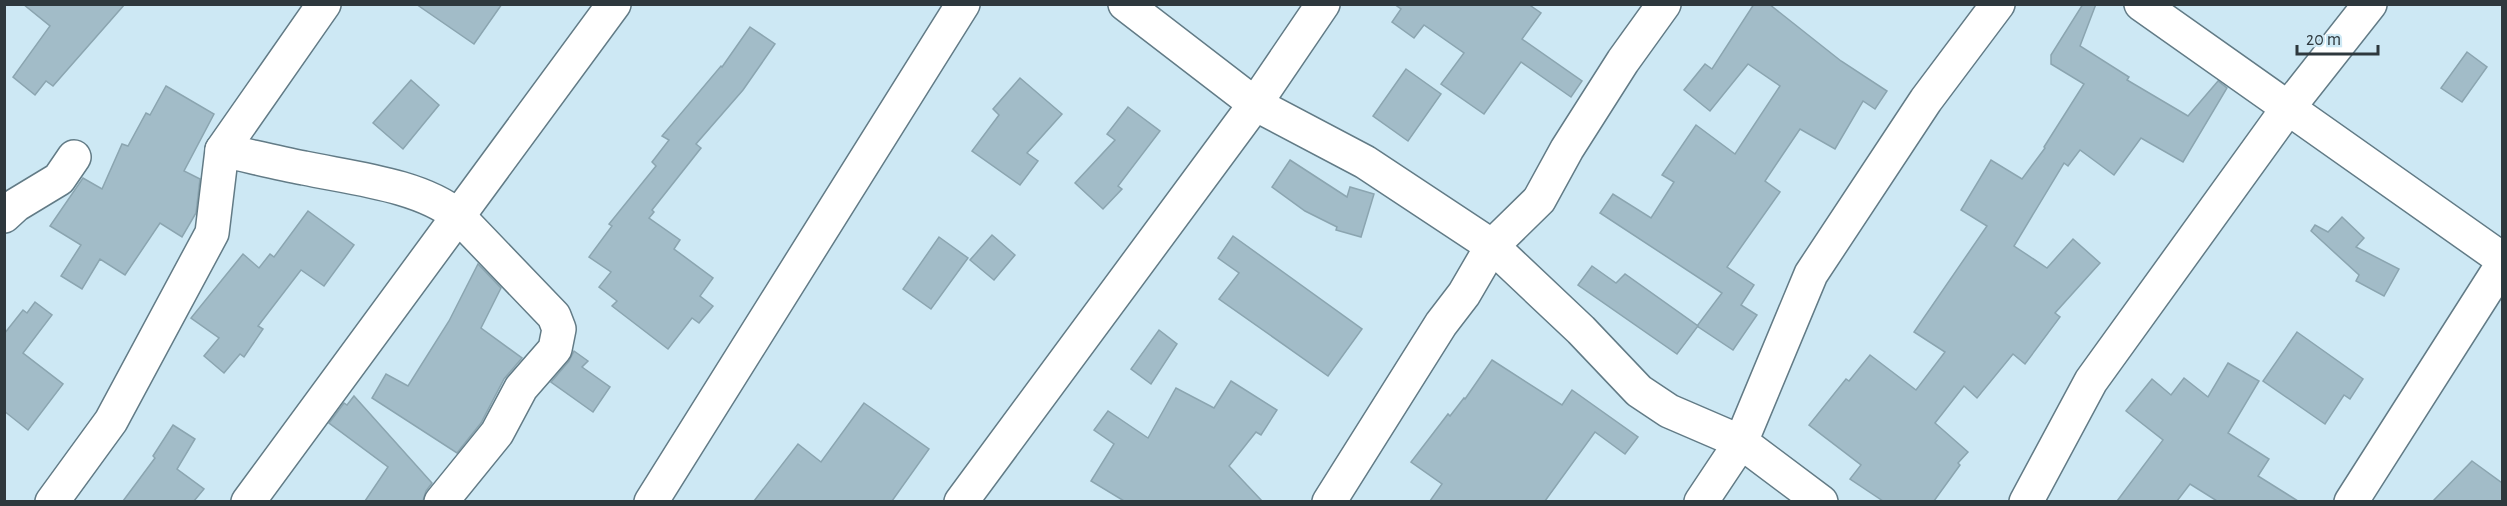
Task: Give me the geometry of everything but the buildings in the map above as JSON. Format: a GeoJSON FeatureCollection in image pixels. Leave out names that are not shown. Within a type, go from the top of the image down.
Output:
{"type":"FeatureCollection","features":[{"type":"Feature","properties":{"kind":"street"},"geometry":{"type":"LineString","coordinates":[[52,501],[111,421],[212,232],[222,150],[324,4]]}},
{"type":"Feature","properties":{"kind":"street"},"geometry":{"type":"LineString","coordinates":[[248,501],[614,4]]}},
{"type":"Feature","properties":{"kind":"street"},"geometry":{"type":"LineString","coordinates":[[651,501],[963,4]]}},
{"type":"Feature","properties":{"kind":"street"},"geometry":{"type":"LineString","coordinates":[[1125,4],[1255,104],[1365,162],[1492,246],[1581,330],[1639,391],[1669,411],[1741,442],[1821,501]]}},
{"type":"Feature","properties":{"kind":"street"},"geometry":{"type":"LineString","coordinates":[[962,501],[1255,104],[1323,4]]}},
{"type":"Feature","properties":{"kind":"street"},"geometry":{"type":"LineString","coordinates":[[1329,501],[1440,324],[1464,294],[1492,246],[1539,200],[1567,149],[1623,61],[1664,4]]}},
{"type":"Feature","properties":{"kind":"street"},"geometry":{"type":"LineString","coordinates":[[1701,501],[1741,442],[1811,274],[1926,100],[1998,4]]}},
{"type":"Feature","properties":{"kind":"street"},"geometry":{"type":"LineString","coordinates":[[2141,4],[2502,259]]}},
{"type":"Feature","properties":{"kind":"street"},"geometry":{"type":"LineString","coordinates":[[2026,501],[2091,381],[2288,108],[2370,4]]}},
{"type":"Feature","properties":{"kind":"street"},"geometry":{"type":"LineString","coordinates":[[222,150],[426,196],[444,204],[554,316],[559,329],[555,349],[521,388],[497,433],[441,501]]}},
{"type":"Feature","properties":{"kind":"street"},"geometry":{"type":"LineString","coordinates":[[4,216],[16,205],[59,178],[74,157]]}},
{"type":"Feature","properties":{"kind":"street"},"geometry":{"type":"LineString","coordinates":[[2351,501],[2502,265]]}}]}
